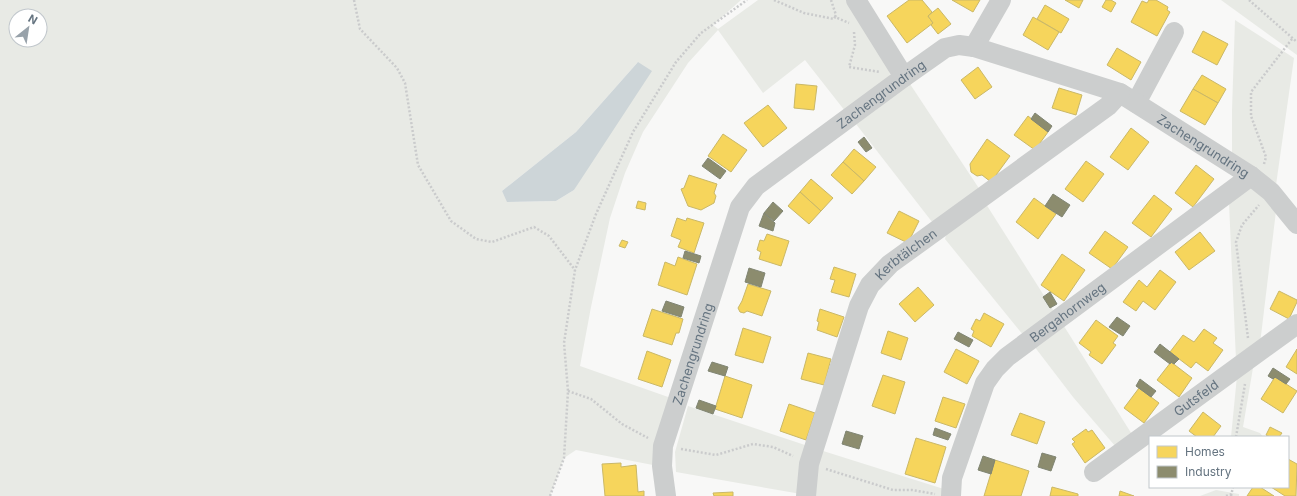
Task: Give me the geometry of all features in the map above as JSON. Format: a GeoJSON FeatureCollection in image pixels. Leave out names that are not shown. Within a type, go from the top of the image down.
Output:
{"type":"FeatureCollection","features":[{"type":"Feature","properties":{"kind":"street"},"geometry":{"type":"LineString","coordinates":[[856,0],[904,77]]}},
{"type":"Feature","properties":{"kind":"street"},"geometry":{"type":"LineString","coordinates":[[974,47],[1000,0]]}},
{"type":"Feature","properties":{"kind":"street","name":"Kerbtälchen"},"geometry":{"type":"LineString","coordinates":[[806,496],[809,464],[859,306],[870,285],[890,264],[1108,106],[1128,98],[1174,32]]}},
{"type":"Feature","properties":{"kind":"street","name":"Zachengrundring"},"geometry":{"type":"LineString","coordinates":[[666,496],[662,466],[663,446],[740,207],[756,186],[945,48],[959,45],[974,47],[1128,98],[1260,183],[1297,224]]}},
{"type":"Feature","properties":{"kind":"street","name":"Bergahornweg"},"geometry":{"type":"LineString","coordinates":[[946,495],[985,383],[995,369],[1007,357],[1260,183]]}},
{"type":"Feature","properties":{"kind":"street","name":"Gutsfeld"},"geometry":{"type":"LineString","coordinates":[[1094,472],[1297,324]]}},
{"type":"Feature","properties":{"kind":"path"},"geometry":{"type":"LineString","coordinates":[[354,0],[360,29],[398,68],[405,83],[418,165],[451,221],[476,239],[492,242],[534,227],[549,236],[575,270]]}},
{"type":"Feature","properties":{"kind":"path"},"geometry":{"type":"LineString","coordinates":[[550,496],[564,458],[568,391],[564,343],[575,270],[596,214],[633,132],[676,62],[701,33],[747,0]]}},
{"type":"Feature","properties":{"kind":"path"},"geometry":{"type":"LineString","coordinates":[[774,0],[804,14],[834,19],[836,17],[850,24],[853,27],[855,46],[849,67],[904,77]]}},
{"type":"Feature","properties":{"kind":"path"},"geometry":{"type":"LineString","coordinates":[[831,0],[836,17]]}},
{"type":"Feature","properties":{"kind":"path"},"geometry":{"type":"LineString","coordinates":[[1249,0],[1297,42]]}},
{"type":"Feature","properties":{"kind":"path"},"geometry":{"type":"LineString","coordinates":[[1236,436],[1250,358],[1236,242],[1260,183],[1266,157],[1251,116],[1251,92],[1292,38]]}},
{"type":"Feature","properties":{"kind":"path"},"geometry":{"type":"LineString","coordinates":[[568,391],[591,399],[622,424],[663,446],[716,455],[753,444],[773,447],[809,464],[893,490],[912,490],[946,495]]}},
{"type":"Feature","properties":{"kind":"path"},"geometry":{"type":"LineString","coordinates":[[1226,496],[1232,495]]}},
{"type":"Feature","properties":{"kind":"shaded area"},"geometry":{"type":"Polygon","coordinates":[[[0,0],[741,0],[713,25],[718,29],[758,0],[851,0],[889,65],[890,75],[886,83],[845,111],[805,60],[763,93],[718,30],[688,63],[643,132],[625,173],[610,218],[580,366],[671,398],[658,466],[576,450],[564,458],[550,496],[0,496],[0,0]],[[638,62],[576,132],[502,191],[508,202],[556,201],[574,190],[638,62]]]}},
{"type":"Feature","properties":{"kind":"shaded area"},"geometry":{"type":"Polygon","coordinates":[[[1221,0],[1297,0],[1297,55],[1221,0]]]}},
{"type":"Feature","properties":{"kind":"shaded area"},"geometry":{"type":"Polygon","coordinates":[[[1235,20],[1294,58],[1276,185],[1232,154],[1235,20]]]}},
{"type":"Feature","properties":{"kind":"shaded area"},"geometry":{"type":"Polygon","coordinates":[[[638,62],[652,71],[574,190],[556,201],[507,202],[502,191],[576,132],[638,62]]]}},
{"type":"Feature","properties":{"kind":"shaded area"},"geometry":{"type":"Polygon","coordinates":[[[910,84],[982,193],[936,227],[856,124],[910,84]]]}},
{"type":"Feature","properties":{"kind":"shaded area"},"geometry":{"type":"Polygon","coordinates":[[[1250,188],[1264,196],[1276,211],[1260,344],[1236,360],[1229,203],[1250,188]]]}},
{"type":"Feature","properties":{"kind":"shaded area"},"geometry":{"type":"Polygon","coordinates":[[[986,204],[1055,313],[1024,336],[945,239],[947,231],[986,204]]]}},
{"type":"Feature","properties":{"kind":"shaded area"},"geometry":{"type":"Polygon","coordinates":[[[1062,323],[1133,436],[1116,447],[1073,397],[1034,346],[1062,323]]]}},
{"type":"Feature","properties":{"kind":"shaded area"},"geometry":{"type":"Polygon","coordinates":[[[1254,362],[1243,427],[1260,433],[1262,436],[1231,436],[1237,376],[1254,362]]]}},
{"type":"Feature","properties":{"kind":"shaded area"},"geometry":{"type":"Polygon","coordinates":[[[688,406],[811,447],[801,494],[676,472],[675,452],[688,406]]]}},
{"type":"Feature","properties":{"kind":"shaded area"},"geometry":{"type":"Polygon","coordinates":[[[820,450],[947,490],[949,496],[814,496],[820,450]]]}},
{"type":"Feature","properties":{"kind":"shaded area"},"geometry":{"type":"Polygon","coordinates":[[[1216,490],[1239,494],[1239,496],[1200,496],[1216,490]]]}},
{"type":"Feature","properties":{"kind":"building: Homes"},"geometry":{"type":"Polygon","coordinates":[[[909,0],[922,0],[932,12],[928,16],[933,23],[907,43],[887,16],[909,0]]]}},
{"type":"Feature","properties":{"kind":"building: Homes"},"geometry":{"type":"Polygon","coordinates":[[[952,0],[980,0],[973,12],[952,0]]]}},
{"type":"Feature","properties":{"kind":"building: Homes"},"geometry":{"type":"Polygon","coordinates":[[[1065,0],[1083,0],[1079,8],[1065,0]]]}},
{"type":"Feature","properties":{"kind":"building: Homes"},"geometry":{"type":"Polygon","coordinates":[[[1106,0],[1111,0],[1116,3],[1111,12],[1102,7],[1106,0]]]}},
{"type":"Feature","properties":{"kind":"building: Homes"},"geometry":{"type":"Polygon","coordinates":[[[1149,0],[1156,0],[1168,7],[1167,10],[1170,12],[1157,36],[1131,22],[1142,1],[1147,3],[1149,0]]]}},
{"type":"Feature","properties":{"kind":"building: Homes"},"geometry":{"type":"Polygon","coordinates":[[[1045,5],[1069,19],[1061,33],[1037,19],[1045,5]]]}},
{"type":"Feature","properties":{"kind":"building: Homes"},"geometry":{"type":"Polygon","coordinates":[[[938,8],[951,24],[938,34],[931,25],[933,23],[928,16],[938,8]]]}},
{"type":"Feature","properties":{"kind":"building: Homes"},"geometry":{"type":"Polygon","coordinates":[[[1033,17],[1059,32],[1048,50],[1023,35],[1033,17]]]}},
{"type":"Feature","properties":{"kind":"building: Homes"},"geometry":{"type":"Polygon","coordinates":[[[1203,31],[1228,44],[1217,65],[1192,52],[1203,31]]]}},
{"type":"Feature","properties":{"kind":"building: Homes"},"geometry":{"type":"Polygon","coordinates":[[[1117,48],[1141,62],[1131,80],[1107,65],[1117,48]]]}},
{"type":"Feature","properties":{"kind":"building: Homes"},"geometry":{"type":"Polygon","coordinates":[[[978,67],[992,87],[975,99],[961,80],[978,67]]]}},
{"type":"Feature","properties":{"kind":"building: Homes"},"geometry":{"type":"Polygon","coordinates":[[[1202,75],[1226,89],[1218,103],[1193,89],[1202,75]]]}},
{"type":"Feature","properties":{"kind":"building: Homes"},"geometry":{"type":"Polygon","coordinates":[[[796,84],[817,86],[814,110],[794,108],[796,84]]]}},
{"type":"Feature","properties":{"kind":"building: Homes"},"geometry":{"type":"Polygon","coordinates":[[[1059,88],[1082,95],[1076,115],[1052,108],[1059,88]]]}},
{"type":"Feature","properties":{"kind":"building: Homes"},"geometry":{"type":"Polygon","coordinates":[[[1193,89],[1218,103],[1205,125],[1180,111],[1193,89]]]}},
{"type":"Feature","properties":{"kind":"building: Homes"},"geometry":{"type":"Polygon","coordinates":[[[768,105],[787,128],[763,147],[744,123],[768,105]]]}},
{"type":"Feature","properties":{"kind":"building: Homes"},"geometry":{"type":"Polygon","coordinates":[[[1028,116],[1048,132],[1035,150],[1014,135],[1028,116]]]}},
{"type":"Feature","properties":{"kind":"building: Homes"},"geometry":{"type":"Polygon","coordinates":[[[1131,128],[1149,142],[1128,170],[1110,157],[1131,128]]]}},
{"type":"Feature","properties":{"kind":"building: Homes"},"geometry":{"type":"Polygon","coordinates":[[[723,134],[747,150],[731,172],[708,156],[723,134]]]}},
{"type":"Feature","properties":{"kind":"building: Homes"},"geometry":{"type":"Polygon","coordinates":[[[987,139],[1010,156],[991,182],[982,175],[977,176],[971,172],[970,164],[987,139]]]}},
{"type":"Feature","properties":{"kind":"building: Homes"},"geometry":{"type":"Polygon","coordinates":[[[854,149],[876,167],[864,181],[843,162],[854,149]]]}},
{"type":"Feature","properties":{"kind":"building: Homes"},"geometry":{"type":"Polygon","coordinates":[[[1086,161],[1104,174],[1083,202],[1065,189],[1086,161]]]}},
{"type":"Feature","properties":{"kind":"building: Homes"},"geometry":{"type":"Polygon","coordinates":[[[843,162],[864,181],[852,194],[831,175],[843,162]]]}},
{"type":"Feature","properties":{"kind":"building: Homes"},"geometry":{"type":"Polygon","coordinates":[[[1196,165],[1214,179],[1193,207],[1175,193],[1196,165]]]}},
{"type":"Feature","properties":{"kind":"building: Homes"},"geometry":{"type":"Polygon","coordinates":[[[689,175],[717,184],[714,193],[716,196],[714,203],[701,210],[688,206],[681,189],[684,188],[689,175]]]}},
{"type":"Feature","properties":{"kind":"building: Homes"},"geometry":{"type":"Polygon","coordinates":[[[811,179],[833,198],[821,211],[800,192],[811,179]]]}},
{"type":"Feature","properties":{"kind":"building: Homes"},"geometry":{"type":"Polygon","coordinates":[[[800,192],[821,211],[809,224],[788,206],[800,192]]]}},
{"type":"Feature","properties":{"kind":"building: Homes"},"geometry":{"type":"Polygon","coordinates":[[[1154,195],[1172,209],[1151,237],[1132,223],[1154,195]]]}},
{"type":"Feature","properties":{"kind":"building: Homes"},"geometry":{"type":"Polygon","coordinates":[[[1034,198],[1056,214],[1038,239],[1016,222],[1034,198]]]}},
{"type":"Feature","properties":{"kind":"building: Homes"},"geometry":{"type":"Polygon","coordinates":[[[638,201],[646,203],[645,210],[636,208],[638,201]]]}},
{"type":"Feature","properties":{"kind":"building: Homes"},"geometry":{"type":"Polygon","coordinates":[[[899,211],[919,221],[908,243],[887,233],[899,211]]]}},
{"type":"Feature","properties":{"kind":"building: Homes"},"geometry":{"type":"Polygon","coordinates":[[[677,218],[686,221],[687,218],[704,223],[694,253],[678,247],[681,240],[671,236],[677,218]]]}},
{"type":"Feature","properties":{"kind":"building: Homes"},"geometry":{"type":"Polygon","coordinates":[[[1105,231],[1128,247],[1112,269],[1089,253],[1105,231]]]}},
{"type":"Feature","properties":{"kind":"building: Homes"},"geometry":{"type":"Polygon","coordinates":[[[1200,232],[1215,251],[1189,270],[1175,252],[1200,232]]]}},
{"type":"Feature","properties":{"kind":"building: Homes"},"geometry":{"type":"Polygon","coordinates":[[[767,234],[789,241],[781,266],[759,259],[761,252],[757,250],[760,240],[764,241],[767,234]]]}},
{"type":"Feature","properties":{"kind":"building: Homes"},"geometry":{"type":"Polygon","coordinates":[[[622,240],[628,242],[625,248],[619,246],[622,240]]]}},
{"type":"Feature","properties":{"kind":"building: Homes"},"geometry":{"type":"Polygon","coordinates":[[[1062,254],[1085,270],[1064,301],[1041,285],[1062,254]]]}},
{"type":"Feature","properties":{"kind":"building: Homes"},"geometry":{"type":"Polygon","coordinates":[[[678,257],[697,264],[687,295],[658,285],[665,262],[675,266],[678,257]]]}},
{"type":"Feature","properties":{"kind":"building: Homes"},"geometry":{"type":"Polygon","coordinates":[[[834,267],[856,274],[849,297],[831,292],[835,280],[830,279],[834,267]]]}},
{"type":"Feature","properties":{"kind":"building: Homes"},"geometry":{"type":"Polygon","coordinates":[[[1160,270],[1176,282],[1155,310],[1143,301],[1136,311],[1123,302],[1139,280],[1147,287],[1160,270]]]}},
{"type":"Feature","properties":{"kind":"building: Homes"},"geometry":{"type":"Polygon","coordinates":[[[748,284],[771,291],[762,316],[747,311],[744,313],[740,312],[738,308],[748,284]]]}},
{"type":"Feature","properties":{"kind":"building: Homes"},"geometry":{"type":"Polygon","coordinates":[[[918,287],[934,305],[915,322],[899,304],[918,287]]]}},
{"type":"Feature","properties":{"kind":"building: Homes"},"geometry":{"type":"Polygon","coordinates":[[[1279,291],[1297,300],[1289,319],[1270,309],[1279,291]]]}},
{"type":"Feature","properties":{"kind":"building: Homes"},"geometry":{"type":"Polygon","coordinates":[[[652,309],[683,319],[679,333],[676,333],[672,345],[643,336],[652,309]]]}},
{"type":"Feature","properties":{"kind":"building: Homes"},"geometry":{"type":"Polygon","coordinates":[[[820,309],[844,317],[837,337],[817,330],[819,322],[817,321],[820,309]]]}},
{"type":"Feature","properties":{"kind":"building: Homes"},"geometry":{"type":"Polygon","coordinates":[[[984,313],[1004,324],[991,347],[972,336],[974,331],[971,329],[976,319],[980,321],[984,313]]]}},
{"type":"Feature","properties":{"kind":"building: Homes"},"geometry":{"type":"Polygon","coordinates":[[[1096,320],[1118,336],[1113,343],[1116,345],[1102,364],[1089,355],[1091,352],[1079,343],[1096,320]]]}},
{"type":"Feature","properties":{"kind":"building: Homes"},"geometry":{"type":"Polygon","coordinates":[[[743,328],[771,337],[763,363],[735,355],[743,328]]]}},
{"type":"Feature","properties":{"kind":"building: Homes"},"geometry":{"type":"Polygon","coordinates":[[[1204,329],[1217,338],[1213,343],[1223,350],[1208,371],[1196,362],[1191,368],[1170,352],[1183,335],[1194,342],[1204,329]]]}},
{"type":"Feature","properties":{"kind":"building: Homes"},"geometry":{"type":"Polygon","coordinates":[[[888,331],[908,338],[901,360],[881,353],[888,331]]]}},
{"type":"Feature","properties":{"kind":"building: Homes"},"geometry":{"type":"Polygon","coordinates":[[[956,349],[979,361],[967,384],[944,372],[956,349]]]}},
{"type":"Feature","properties":{"kind":"building: Homes"},"geometry":{"type":"Polygon","coordinates":[[[1297,349],[1297,374],[1286,367],[1297,349]]]}},
{"type":"Feature","properties":{"kind":"building: Homes"},"geometry":{"type":"Polygon","coordinates":[[[647,351],[671,360],[662,387],[638,379],[647,351]]]}},
{"type":"Feature","properties":{"kind":"building: Homes"},"geometry":{"type":"Polygon","coordinates":[[[808,353],[831,359],[824,385],[801,379],[808,353]]]}},
{"type":"Feature","properties":{"kind":"building: Homes"},"geometry":{"type":"Polygon","coordinates":[[[1171,362],[1192,378],[1179,397],[1157,380],[1171,362]]]}},
{"type":"Feature","properties":{"kind":"building: Homes"},"geometry":{"type":"Polygon","coordinates":[[[883,375],[905,382],[895,414],[872,406],[883,375]]]}},
{"type":"Feature","properties":{"kind":"building: Homes"},"geometry":{"type":"Polygon","coordinates":[[[725,376],[752,385],[742,418],[715,409],[725,376]]]}},
{"type":"Feature","properties":{"kind":"building: Homes"},"geometry":{"type":"Polygon","coordinates":[[[1275,377],[1297,391],[1283,413],[1261,399],[1275,377]]]}},
{"type":"Feature","properties":{"kind":"building: Homes"},"geometry":{"type":"Polygon","coordinates":[[[1139,388],[1159,403],[1144,423],[1124,408],[1139,388]]]}},
{"type":"Feature","properties":{"kind":"building: Homes"},"geometry":{"type":"Polygon","coordinates":[[[943,397],[965,404],[956,428],[935,421],[943,397]]]}},
{"type":"Feature","properties":{"kind":"building: Homes"},"geometry":{"type":"Polygon","coordinates":[[[789,404],[815,413],[806,440],[780,431],[789,404]]]}},
{"type":"Feature","properties":{"kind":"building: Homes"},"geometry":{"type":"Polygon","coordinates":[[[1203,412],[1221,426],[1214,436],[1196,436],[1189,431],[1203,412]]]}},
{"type":"Feature","properties":{"kind":"building: Homes"},"geometry":{"type":"Polygon","coordinates":[[[1020,413],[1045,422],[1037,444],[1011,435],[1020,413]]]}},
{"type":"Feature","properties":{"kind":"building: Homes"},"geometry":{"type":"Polygon","coordinates":[[[1270,427],[1282,433],[1280,436],[1266,435],[1270,427]]]}},
{"type":"Feature","properties":{"kind":"building: Homes"},"geometry":{"type":"Polygon","coordinates":[[[1086,429],[1088,432],[1092,430],[1105,448],[1085,463],[1072,444],[1075,442],[1072,439],[1086,429]]]}},
{"type":"Feature","properties":{"kind":"building: Homes"},"geometry":{"type":"Polygon","coordinates":[[[916,438],[946,447],[935,483],[905,474],[916,438]]]}},
{"type":"Feature","properties":{"kind":"building: Homes"},"geometry":{"type":"Polygon","coordinates":[[[995,460],[1029,471],[1021,496],[984,496],[995,460]]]}},
{"type":"Feature","properties":{"kind":"building: Homes"},"geometry":{"type":"Polygon","coordinates":[[[1289,460],[1297,464],[1296,496],[1285,496],[1273,488],[1289,488],[1289,460]]]}},
{"type":"Feature","properties":{"kind":"building: Homes"},"geometry":{"type":"Polygon","coordinates":[[[621,463],[621,467],[636,465],[638,492],[644,491],[644,496],[605,496],[602,464],[621,463]]]}},
{"type":"Feature","properties":{"kind":"building: Homes"},"geometry":{"type":"Polygon","coordinates":[[[1052,487],[1078,494],[1078,496],[1050,496],[1052,487]]]}},
{"type":"Feature","properties":{"kind":"building: Homes"},"geometry":{"type":"Polygon","coordinates":[[[1252,488],[1262,488],[1274,496],[1247,496],[1252,488]]]}},
{"type":"Feature","properties":{"kind":"building: Homes"},"geometry":{"type":"Polygon","coordinates":[[[1120,491],[1134,496],[1119,496],[1120,491]]]}},
{"type":"Feature","properties":{"kind":"building: Homes"},"geometry":{"type":"Polygon","coordinates":[[[733,492],[733,496],[714,496],[713,493],[733,492]]]}},
{"type":"Feature","properties":{"kind":"building: Industry"},"geometry":{"type":"Polygon","coordinates":[[[1035,113],[1052,126],[1048,132],[1031,119],[1035,113]]]}},
{"type":"Feature","properties":{"kind":"building: Industry"},"geometry":{"type":"Polygon","coordinates":[[[864,137],[872,148],[866,152],[858,142],[864,137]]]}},
{"type":"Feature","properties":{"kind":"building: Industry"},"geometry":{"type":"Polygon","coordinates":[[[708,158],[726,171],[720,179],[702,166],[708,158]]]}},
{"type":"Feature","properties":{"kind":"building: Industry"},"geometry":{"type":"Polygon","coordinates":[[[1053,194],[1070,205],[1062,217],[1045,206],[1053,194]]]}},
{"type":"Feature","properties":{"kind":"building: Industry"},"geometry":{"type":"Polygon","coordinates":[[[773,202],[783,211],[774,221],[764,213],[773,202]]]}},
{"type":"Feature","properties":{"kind":"building: Industry"},"geometry":{"type":"Polygon","coordinates":[[[764,213],[775,223],[773,231],[759,226],[764,213]]]}},
{"type":"Feature","properties":{"kind":"building: Industry"},"geometry":{"type":"Polygon","coordinates":[[[685,251],[701,256],[699,263],[683,258],[685,251]]]}},
{"type":"Feature","properties":{"kind":"building: Industry"},"geometry":{"type":"Polygon","coordinates":[[[749,268],[765,273],[761,287],[745,282],[749,268]]]}},
{"type":"Feature","properties":{"kind":"building: Industry"},"geometry":{"type":"Polygon","coordinates":[[[1050,292],[1057,304],[1050,308],[1043,297],[1050,292]]]}},
{"type":"Feature","properties":{"kind":"building: Industry"},"geometry":{"type":"Polygon","coordinates":[[[666,301],[684,307],[681,317],[662,311],[666,301]]]}},
{"type":"Feature","properties":{"kind":"building: Industry"},"geometry":{"type":"Polygon","coordinates":[[[1117,317],[1130,326],[1123,336],[1109,327],[1117,317]]]}},
{"type":"Feature","properties":{"kind":"building: Industry"},"geometry":{"type":"Polygon","coordinates":[[[958,332],[973,340],[969,347],[954,339],[958,332]]]}},
{"type":"Feature","properties":{"kind":"building: Industry"},"geometry":{"type":"Polygon","coordinates":[[[1160,344],[1179,359],[1174,364],[1171,362],[1170,364],[1154,352],[1160,344]]]}},
{"type":"Feature","properties":{"kind":"building: Industry"},"geometry":{"type":"Polygon","coordinates":[[[712,362],[728,367],[725,376],[708,371],[712,362]]]}},
{"type":"Feature","properties":{"kind":"building: Industry"},"geometry":{"type":"Polygon","coordinates":[[[1273,368],[1290,379],[1286,384],[1275,377],[1273,379],[1268,376],[1273,368]]]}},
{"type":"Feature","properties":{"kind":"building: Industry"},"geometry":{"type":"Polygon","coordinates":[[[1140,379],[1156,391],[1151,397],[1136,386],[1140,379]]]}},
{"type":"Feature","properties":{"kind":"building: Industry"},"geometry":{"type":"Polygon","coordinates":[[[699,400],[716,406],[713,414],[696,408],[699,400]]]}},
{"type":"Feature","properties":{"kind":"building: Industry"},"geometry":{"type":"Polygon","coordinates":[[[935,428],[951,434],[948,440],[933,435],[935,428]]]}},
{"type":"Feature","properties":{"kind":"building: Industry"},"geometry":{"type":"Polygon","coordinates":[[[846,431],[863,436],[859,449],[842,444],[846,431]]]}},
{"type":"Feature","properties":{"kind":"building: Industry"},"geometry":{"type":"Polygon","coordinates":[[[1042,453],[1056,457],[1051,471],[1038,467],[1042,453]]]}},
{"type":"Feature","properties":{"kind":"building: Industry"},"geometry":{"type":"Polygon","coordinates":[[[983,456],[995,460],[991,474],[978,470],[983,456]]]}}]}
